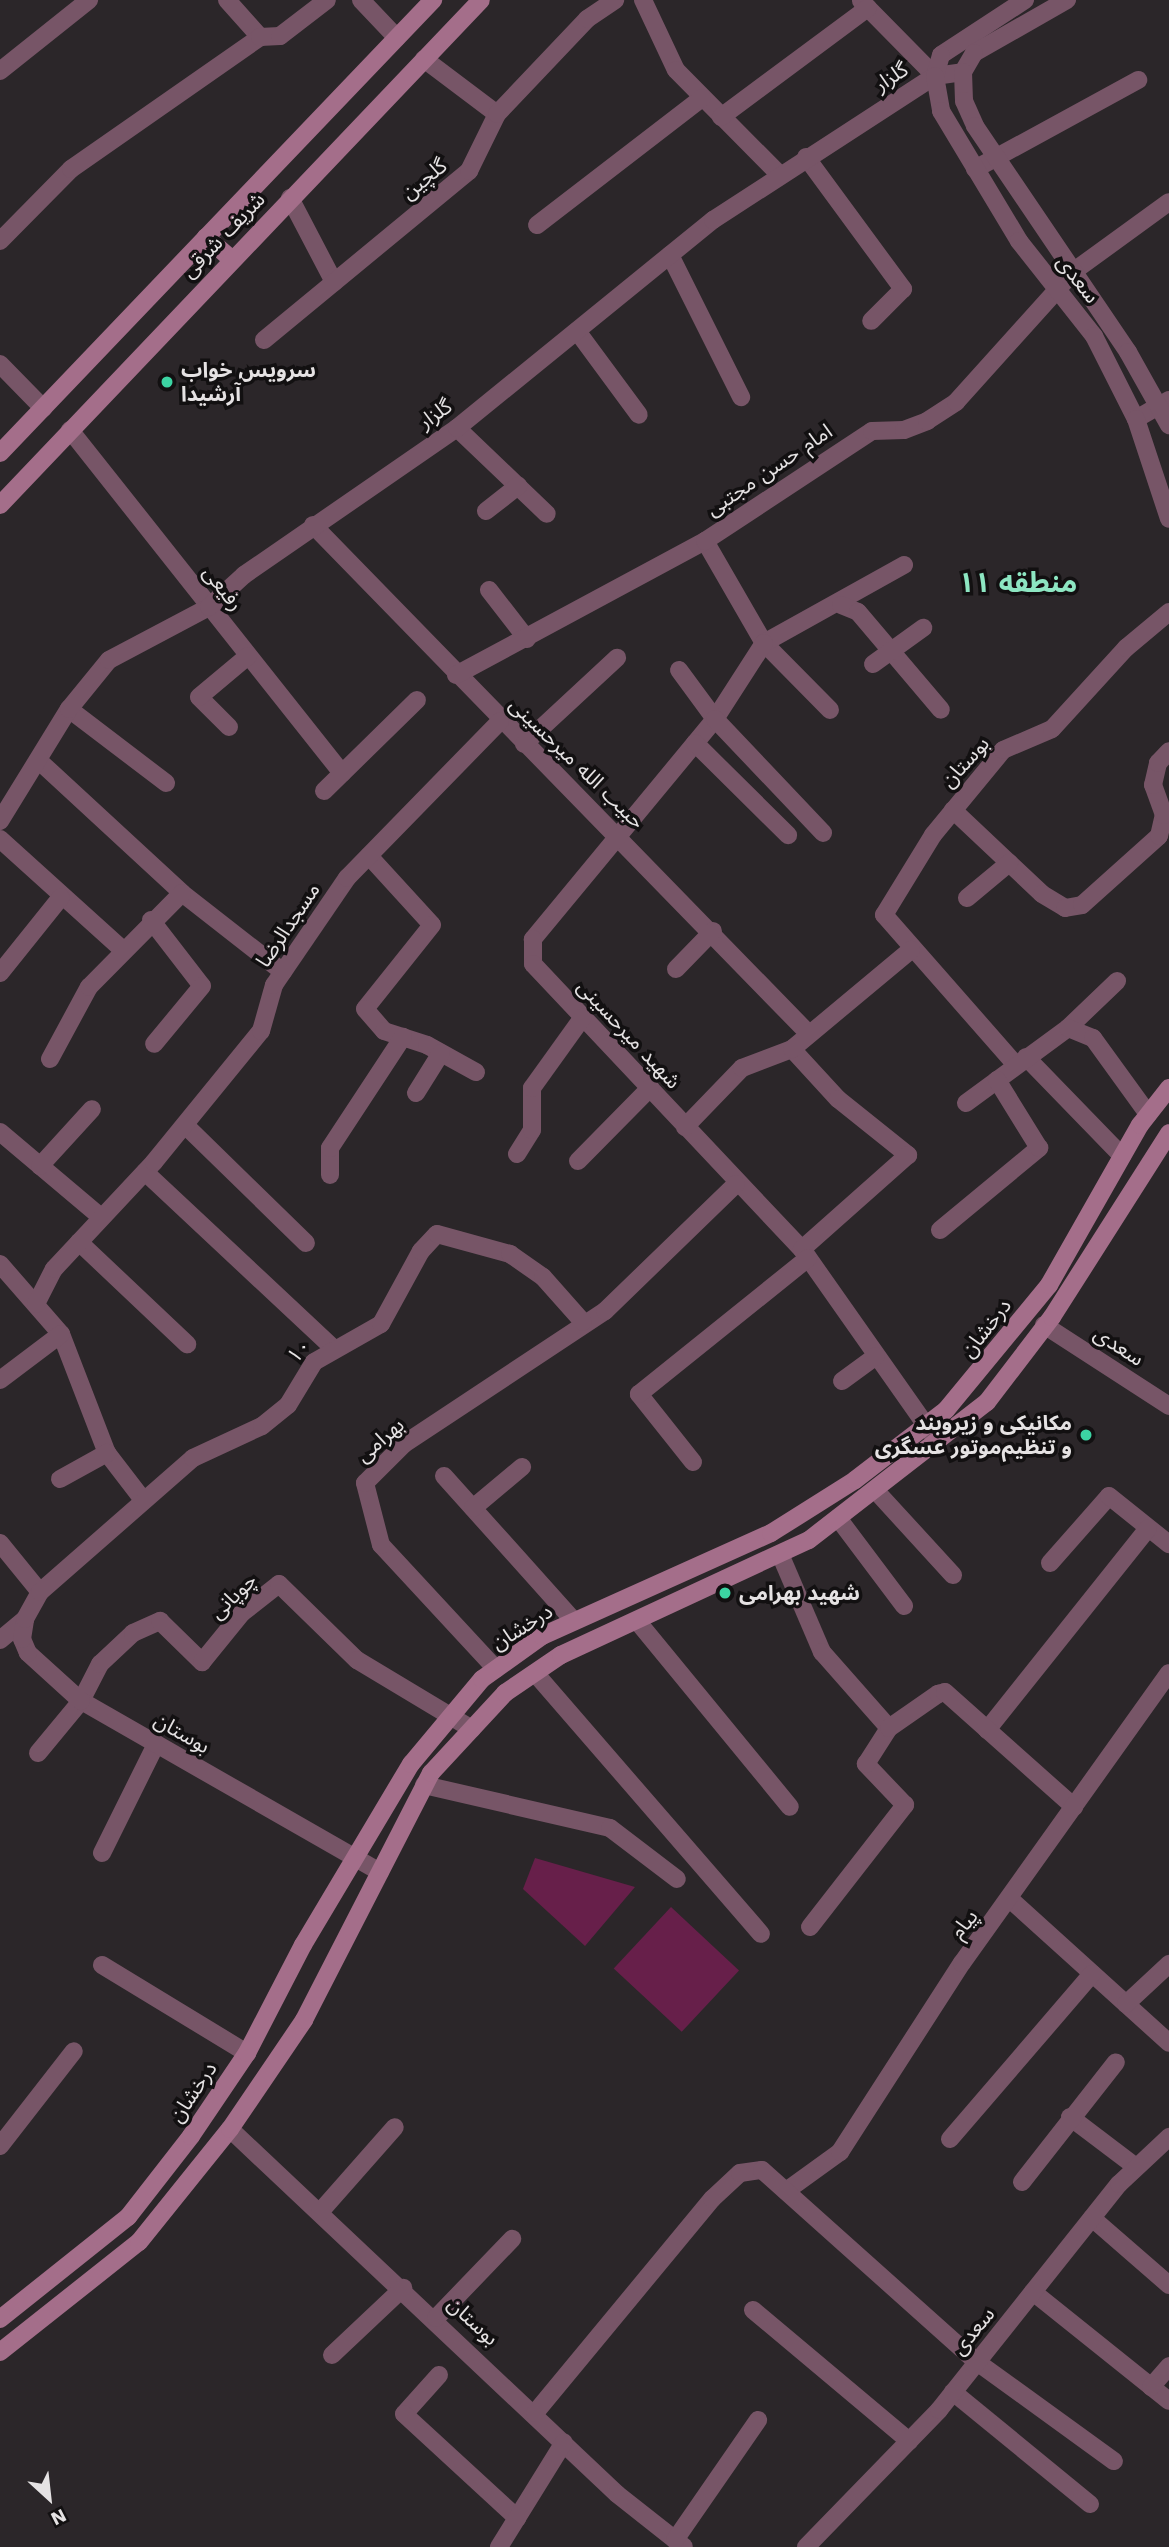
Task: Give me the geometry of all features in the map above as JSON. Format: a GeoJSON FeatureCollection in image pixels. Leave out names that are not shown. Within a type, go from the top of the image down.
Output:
{"type":"FeatureCollection","features":[{"type":"Feature","properties":{"kind":"main road","name":"شریف شرقی"},"geometry":{"type":"LineString","coordinates":[[0,453],[433,0]]}},
{"type":"Feature","properties":{"kind":"main road","name":"شریف شرقی"},"geometry":{"type":"LineString","coordinates":[[0,505],[231,259],[481,0]]}},
{"type":"Feature","properties":{"kind":"main road"},"geometry":{"type":"LineString","coordinates":[[206,237],[231,259]]}},
{"type":"Feature","properties":{"kind":"main road","name":"درخشان"},"geometry":{"type":"LineString","coordinates":[[0,2319],[128,2217],[247,2053],[355,1858],[411,1764],[496,1669],[575,1621],[771,1533],[925,1426],[984,1369],[1049,1285],[1122,1156],[1148,1114],[1169,1088]]}},
{"type":"Feature","properties":{"kind":"main road"},"geometry":{"type":"LineString","coordinates":[[0,2352],[139,2242],[230,2129],[304,2020],[424,1785],[505,1693],[561,1655],[638,1622],[780,1554],[876,1491],[987,1402],[1044,1325],[1169,1133]]}},
{"type":"Feature","properties":{"kind":"street"},"geometry":{"type":"LineString","coordinates":[[0,71],[89,0]]}},
{"type":"Feature","properties":{"kind":"street"},"geometry":{"type":"LineString","coordinates":[[228,0],[260,37]]}},
{"type":"Feature","properties":{"kind":"street"},"geometry":{"type":"LineString","coordinates":[[0,241],[71,169],[260,37],[280,36],[327,0]]}},
{"type":"Feature","properties":{"kind":"street"},"geometry":{"type":"LineString","coordinates":[[361,0],[397,38]]}},
{"type":"Feature","properties":{"kind":"street","name":"گلچین"},"geometry":{"type":"LineString","coordinates":[[264,340],[469,171],[497,114],[587,19],[615,0]]}},
{"type":"Feature","properties":{"kind":"street"},"geometry":{"type":"LineString","coordinates":[[643,0],[658,41],[702,98],[780,175]]}},
{"type":"Feature","properties":{"kind":"street"},"geometry":{"type":"LineString","coordinates":[[934,76],[941,55],[1025,0]]}},
{"type":"Feature","properties":{"kind":"street"},"geometry":{"type":"LineString","coordinates":[[934,76],[963,72],[974,53],[1067,0]]}},
{"type":"Feature","properties":{"kind":"street"},"geometry":{"type":"LineString","coordinates":[[721,117],[864,4],[934,76]]}},
{"type":"Feature","properties":{"kind":"street"},"geometry":{"type":"LineString","coordinates":[[424,59],[497,114]]}},
{"type":"Feature","properties":{"kind":"street","name":"سعدی"},"geometry":{"type":"LineString","coordinates":[[963,72],[964,101],[995,156],[1164,404],[1169,425]]}},
{"type":"Feature","properties":{"kind":"street","name":"گلزار"},"geometry":{"type":"LineString","coordinates":[[0,821],[69,709],[109,660],[209,607],[313,525],[457,428],[670,255],[780,175],[934,76]]}},
{"type":"Feature","properties":{"kind":"street","name":"سعدی"},"geometry":{"type":"LineString","coordinates":[[934,76],[941,111],[975,170],[1056,288],[1094,336],[1136,419],[1169,519]]}},
{"type":"Feature","properties":{"kind":"street"},"geometry":{"type":"LineString","coordinates":[[975,170],[995,156],[1138,80]]}},
{"type":"Feature","properties":{"kind":"street"},"geometry":{"type":"LineString","coordinates":[[537,225],[702,98]]}},
{"type":"Feature","properties":{"kind":"street"},"geometry":{"type":"LineString","coordinates":[[806,158],[903,289],[871,321]]}},
{"type":"Feature","properties":{"kind":"street"},"geometry":{"type":"LineString","coordinates":[[290,198],[334,282]]}},
{"type":"Feature","properties":{"kind":"street","name":"امام حسن مجتبی"},"geometry":{"type":"LineString","coordinates":[[456,675],[705,541],[872,431],[904,430],[956,402],[1074,271],[1169,202]]}},
{"type":"Feature","properties":{"kind":"street"},"geometry":{"type":"LineString","coordinates":[[670,255],[741,397]]}},
{"type":"Feature","properties":{"kind":"street"},"geometry":{"type":"LineString","coordinates":[[577,331],[639,415]]}},
{"type":"Feature","properties":{"kind":"street"},"geometry":{"type":"LineString","coordinates":[[0,364],[43,408]]}},
{"type":"Feature","properties":{"kind":"street"},"geometry":{"type":"LineString","coordinates":[[1136,419],[1164,404]]}},
{"type":"Feature","properties":{"kind":"street"},"geometry":{"type":"LineString","coordinates":[[457,428],[547,514]]}},
{"type":"Feature","properties":{"kind":"street","name":"رفیعی"},"geometry":{"type":"LineString","coordinates":[[70,430],[342,773]]}},
{"type":"Feature","properties":{"kind":"street"},"geometry":{"type":"LineString","coordinates":[[486,511],[518,486]]}},
{"type":"Feature","properties":{"kind":"street","name":"حبیب الله میرحسینی"},"geometry":{"type":"LineString","coordinates":[[313,525],[500,721],[713,931],[808,1033]]}},
{"type":"Feature","properties":{"kind":"street"},"geometry":{"type":"LineString","coordinates":[[705,541],[764,643],[830,710]]}},
{"type":"Feature","properties":{"kind":"street"},"geometry":{"type":"LineString","coordinates":[[764,643],[841,605],[904,565]]}},
{"type":"Feature","properties":{"kind":"street"},"geometry":{"type":"LineString","coordinates":[[489,590],[527,639]]}},
{"type":"Feature","properties":{"kind":"street"},"geometry":{"type":"LineString","coordinates":[[841,605],[858,612],[941,710]]}},
{"type":"Feature","properties":{"kind":"street","name":"بوستان"},"geometry":{"type":"LineString","coordinates":[[911,950],[884,915],[953,810],[1003,750],[1052,729],[1126,648],[1169,612]]}},
{"type":"Feature","properties":{"kind":"street"},"geometry":{"type":"LineString","coordinates":[[873,664],[923,628]]}},
{"type":"Feature","properties":{"kind":"street","name":"شهید میرحسینی"},"geometry":{"type":"LineString","coordinates":[[764,643],[715,719],[533,939],[533,964],[736,1184],[805,1253],[938,1441]]}},
{"type":"Feature","properties":{"kind":"street"},"geometry":{"type":"LineString","coordinates":[[229,727],[199,697],[248,656]]}},
{"type":"Feature","properties":{"kind":"street"},"geometry":{"type":"LineString","coordinates":[[524,744],[617,658]]}},
{"type":"Feature","properties":{"kind":"street"},"geometry":{"type":"LineString","coordinates":[[679,670],[715,719],[823,833]]}},
{"type":"Feature","properties":{"kind":"street"},"geometry":{"type":"LineString","coordinates":[[324,791],[417,700]]}},
{"type":"Feature","properties":{"kind":"street"},"geometry":{"type":"LineString","coordinates":[[69,709],[166,783]]}},
{"type":"Feature","properties":{"kind":"street","name":"مسجدالرضا"},"geometry":{"type":"LineString","coordinates":[[36,1304],[54,1269],[145,1172],[261,1031],[283,972],[369,856],[500,721]]}},
{"type":"Feature","properties":{"kind":"street"},"geometry":{"type":"LineString","coordinates":[[695,743],[788,835]]}},
{"type":"Feature","properties":{"kind":"street"},"geometry":{"type":"LineString","coordinates":[[953,810],[1009,863],[1065,908],[1082,905],[1159,836],[1164,815],[1153,785],[1158,763],[1169,751]]}},
{"type":"Feature","properties":{"kind":"street"},"geometry":{"type":"LineString","coordinates":[[38,760],[183,893],[283,972]]}},
{"type":"Feature","properties":{"kind":"street"},"geometry":{"type":"LineString","coordinates":[[0,839],[122,950]]}},
{"type":"Feature","properties":{"kind":"street"},"geometry":{"type":"LineString","coordinates":[[369,856],[432,925],[365,1009],[384,1031],[441,1053],[476,1072]]}},
{"type":"Feature","properties":{"kind":"street"},"geometry":{"type":"LineString","coordinates":[[967,898],[1009,863]]}},
{"type":"Feature","properties":{"kind":"street"},"geometry":{"type":"LineString","coordinates":[[50,1059],[89,987],[151,920],[183,893]]}},
{"type":"Feature","properties":{"kind":"street"},"geometry":{"type":"LineString","coordinates":[[0,973],[61,897]]}},
{"type":"Feature","properties":{"kind":"street"},"geometry":{"type":"LineString","coordinates":[[151,920],[202,986],[154,1044]]}},
{"type":"Feature","properties":{"kind":"street"},"geometry":{"type":"LineString","coordinates":[[676,969],[713,931]]}},
{"type":"Feature","properties":{"kind":"street"},"geometry":{"type":"LineString","coordinates":[[685,1127],[742,1068],[792,1049],[911,950],[1021,1061],[1122,1156]]}},
{"type":"Feature","properties":{"kind":"street"},"geometry":{"type":"LineString","coordinates":[[966,1103],[1068,1028],[1117,981]]}},
{"type":"Feature","properties":{"kind":"street"},"geometry":{"type":"LineString","coordinates":[[517,1154],[532,1130],[533,1088],[583,1017]]}},
{"type":"Feature","properties":{"kind":"street"},"geometry":{"type":"LineString","coordinates":[[1068,1028],[1093,1038],[1148,1114]]}},
{"type":"Feature","properties":{"kind":"street"},"geometry":{"type":"LineString","coordinates":[[330,1175],[330,1148],[403,1037]]}},
{"type":"Feature","properties":{"kind":"street"},"geometry":{"type":"LineString","coordinates":[[693,1462],[639,1394],[805,1253],[908,1155],[838,1099],[792,1049]]}},
{"type":"Feature","properties":{"kind":"street"},"geometry":{"type":"LineString","coordinates":[[416,1093],[441,1053]]}},
{"type":"Feature","properties":{"kind":"street"},"geometry":{"type":"LineString","coordinates":[[940,1230],[1039,1148],[997,1080]]}},
{"type":"Feature","properties":{"kind":"street"},"geometry":{"type":"LineString","coordinates":[[578,1161],[650,1088]]}},
{"type":"Feature","properties":{"kind":"street"},"geometry":{"type":"LineString","coordinates":[[40,1166],[92,1110]]}},
{"type":"Feature","properties":{"kind":"street"},"geometry":{"type":"LineString","coordinates":[[185,1125],[306,1243]]}},
{"type":"Feature","properties":{"kind":"street"},"geometry":{"type":"LineString","coordinates":[[0,1132],[101,1217]]}},
{"type":"Feature","properties":{"kind":"street"},"geometry":{"type":"LineString","coordinates":[[145,1172],[333,1348]]}},
{"type":"Feature","properties":{"kind":"street"},"geometry":{"type":"LineString","coordinates":[[583,1322],[606,1311],[736,1184]]}},
{"type":"Feature","properties":{"kind":"street","name":"۱۰"},"geometry":{"type":"LineString","coordinates":[[40,1592],[193,1458],[262,1426],[288,1405],[314,1362],[333,1348],[381,1324],[421,1251],[437,1234],[510,1254],[543,1277],[583,1322]]}},
{"type":"Feature","properties":{"kind":"street"},"geometry":{"type":"LineString","coordinates":[[79,1242],[187,1344]]}},
{"type":"Feature","properties":{"kind":"street"},"geometry":{"type":"LineString","coordinates":[[0,1264],[61,1334],[107,1453],[143,1500]]}},
{"type":"Feature","properties":{"kind":"street","name":"بهرامی"},"geometry":{"type":"LineString","coordinates":[[496,1669],[381,1545],[365,1483],[404,1444],[464,1408],[583,1322]]}},
{"type":"Feature","properties":{"kind":"street","name":"سعدی"},"geometry":{"type":"LineString","coordinates":[[1044,1325],[1167,1399]]}},
{"type":"Feature","properties":{"kind":"street"},"geometry":{"type":"LineString","coordinates":[[0,1380],[61,1334]]}},
{"type":"Feature","properties":{"kind":"street"},"geometry":{"type":"LineString","coordinates":[[842,1381],[876,1356]]}},
{"type":"Feature","properties":{"kind":"street"},"geometry":{"type":"LineString","coordinates":[[60,1479],[107,1453]]}},
{"type":"Feature","properties":{"kind":"street"},"geometry":{"type":"LineString","coordinates":[[473,1508],[522,1467]]}},
{"type":"Feature","properties":{"kind":"street"},"geometry":{"type":"LineString","coordinates":[[444,1476],[575,1621]]}},
{"type":"Feature","properties":{"kind":"street"},"geometry":{"type":"LineString","coordinates":[[876,1491],[953,1575]]}},
{"type":"Feature","properties":{"kind":"street"},"geometry":{"type":"LineString","coordinates":[[1050,1563],[1109,1496],[1169,1544]]}},
{"type":"Feature","properties":{"kind":"street"},"geometry":{"type":"LineString","coordinates":[[838,1518],[904,1606]]}},
{"type":"Feature","properties":{"kind":"street"},"geometry":{"type":"LineString","coordinates":[[987,1730],[1148,1528]]}},
{"type":"Feature","properties":{"kind":"street"},"geometry":{"type":"LineString","coordinates":[[0,1543],[40,1592],[25,1619],[0,1640]]}},
{"type":"Feature","properties":{"kind":"street"},"geometry":{"type":"LineString","coordinates":[[780,1554],[822,1652],[840,1678],[889,1728]]}},
{"type":"Feature","properties":{"kind":"street","name":"چوپانی"},"geometry":{"type":"LineString","coordinates":[[81,1701],[100,1664],[133,1633],[160,1621],[202,1662],[242,1613],[279,1584],[356,1660],[472,1728]]}},
{"type":"Feature","properties":{"kind":"street","name":"بوستان"},"geometry":{"type":"LineString","coordinates":[[25,1619],[22,1639],[28,1653],[81,1701],[380,1872]]}},
{"type":"Feature","properties":{"kind":"street"},"geometry":{"type":"LineString","coordinates":[[638,1622],[790,1807]]}},
{"type":"Feature","properties":{"kind":"street"},"geometry":{"type":"LineString","coordinates":[[535,1673],[761,1934]]}},
{"type":"Feature","properties":{"kind":"street","name":"پیام"},"geometry":{"type":"LineString","coordinates":[[786,2191],[841,2152],[962,1963],[1011,1900],[1169,1673]]}},
{"type":"Feature","properties":{"kind":"street"},"geometry":{"type":"LineString","coordinates":[[810,1927],[905,1804],[866,1764],[889,1728],[945,1692],[1074,1807]]}},
{"type":"Feature","properties":{"kind":"street"},"geometry":{"type":"LineString","coordinates":[[38,1753],[81,1701]]}},
{"type":"Feature","properties":{"kind":"street"},"geometry":{"type":"LineString","coordinates":[[102,1853],[156,1744]]}},
{"type":"Feature","properties":{"kind":"street"},"geometry":{"type":"LineString","coordinates":[[424,1785],[610,1828],[677,1879]]}},
{"type":"Feature","properties":{"kind":"street"},"geometry":{"type":"LineString","coordinates":[[1011,1900],[1169,2043]]}},
{"type":"Feature","properties":{"kind":"street"},"geometry":{"type":"LineString","coordinates":[[1126,2004],[1169,1964]]}},
{"type":"Feature","properties":{"kind":"street"},"geometry":{"type":"LineString","coordinates":[[102,1965],[247,2053]]}},
{"type":"Feature","properties":{"kind":"street"},"geometry":{"type":"LineString","coordinates":[[950,2139],[1092,1974]]}},
{"type":"Feature","properties":{"kind":"street"},"geometry":{"type":"LineString","coordinates":[[0,2146],[74,2052]]}},
{"type":"Feature","properties":{"kind":"street"},"geometry":{"type":"LineString","coordinates":[[1023,2182],[1116,2062]]}},
{"type":"Feature","properties":{"kind":"street"},"geometry":{"type":"LineString","coordinates":[[1070,2118],[1136,2167]]}},
{"type":"Feature","properties":{"kind":"street"},"geometry":{"type":"LineString","coordinates":[[320,2212],[395,2127]]}},
{"type":"Feature","properties":{"kind":"street","name":"بوستان"},"geometry":{"type":"LineString","coordinates":[[230,2129],[436,2318],[564,2442],[679,2543]]}},
{"type":"Feature","properties":{"kind":"street","name":"سعدی"},"geometry":{"type":"LineString","coordinates":[[806,2547],[953,2392],[1092,2217],[1136,2167],[1167,2143]]}},
{"type":"Feature","properties":{"kind":"street"},"geometry":{"type":"LineString","coordinates":[[536,2413],[712,2199],[740,2173],[762,2170],[978,2362],[1114,2461]]}},
{"type":"Feature","properties":{"kind":"street"},"geometry":{"type":"LineString","coordinates":[[1092,2217],[1169,2286]]}},
{"type":"Feature","properties":{"kind":"street"},"geometry":{"type":"LineString","coordinates":[[436,2318],[512,2239]]}},
{"type":"Feature","properties":{"kind":"street"},"geometry":{"type":"LineString","coordinates":[[332,2356],[403,2288]]}},
{"type":"Feature","properties":{"kind":"street"},"geometry":{"type":"LineString","coordinates":[[1033,2292],[1169,2401]]}},
{"type":"Feature","properties":{"kind":"street"},"geometry":{"type":"LineString","coordinates":[[753,2310],[909,2441]]}},
{"type":"Feature","properties":{"kind":"street"},"geometry":{"type":"LineString","coordinates":[[1152,2387],[1169,2366]]}},
{"type":"Feature","properties":{"kind":"street"},"geometry":{"type":"LineString","coordinates":[[439,2375],[404,2414],[517,2518]]}},
{"type":"Feature","properties":{"kind":"street"},"geometry":{"type":"LineString","coordinates":[[953,2392],[1090,2504]]}},
{"type":"Feature","properties":{"kind":"street"},"geometry":{"type":"LineString","coordinates":[[679,2543],[758,2420]]}},
{"type":"Feature","properties":{"kind":"street"},"geometry":{"type":"LineString","coordinates":[[499,2547],[564,2442]]}},
{"type":"Feature","properties":{"kind":"building"},"geometry":{"type":"Polygon","coordinates":[[[535,1858],[635,1887],[585,1946],[523,1889],[535,1858]]]}},
{"type":"Feature","properties":{"kind":"building"},"geometry":{"type":"Polygon","coordinates":[[[671,1907],[739,1970],[682,2032],[614,1968],[671,1907]]]}},
{"type":"Feature","properties":{"kind":"place","name":"سرویس خواب آرشیدا"},"geometry":{"type":"Point","coordinates":[167,382]}},
{"type":"Feature","properties":{"kind":"place","name":"مکانیکی و زیروبند و تنظیم‌موتور عسگری"},"geometry":{"type":"Point","coordinates":[1086,1435]}},
{"type":"Feature","properties":{"kind":"place","name":"شهید بهرامی"},"geometry":{"type":"Point","coordinates":[725,1593]}},
{"type":"Feature","properties":{"kind":"district","name":"منطقه ۱۱"},"geometry":{"type":"Point","coordinates":[1018,583]}}]}
